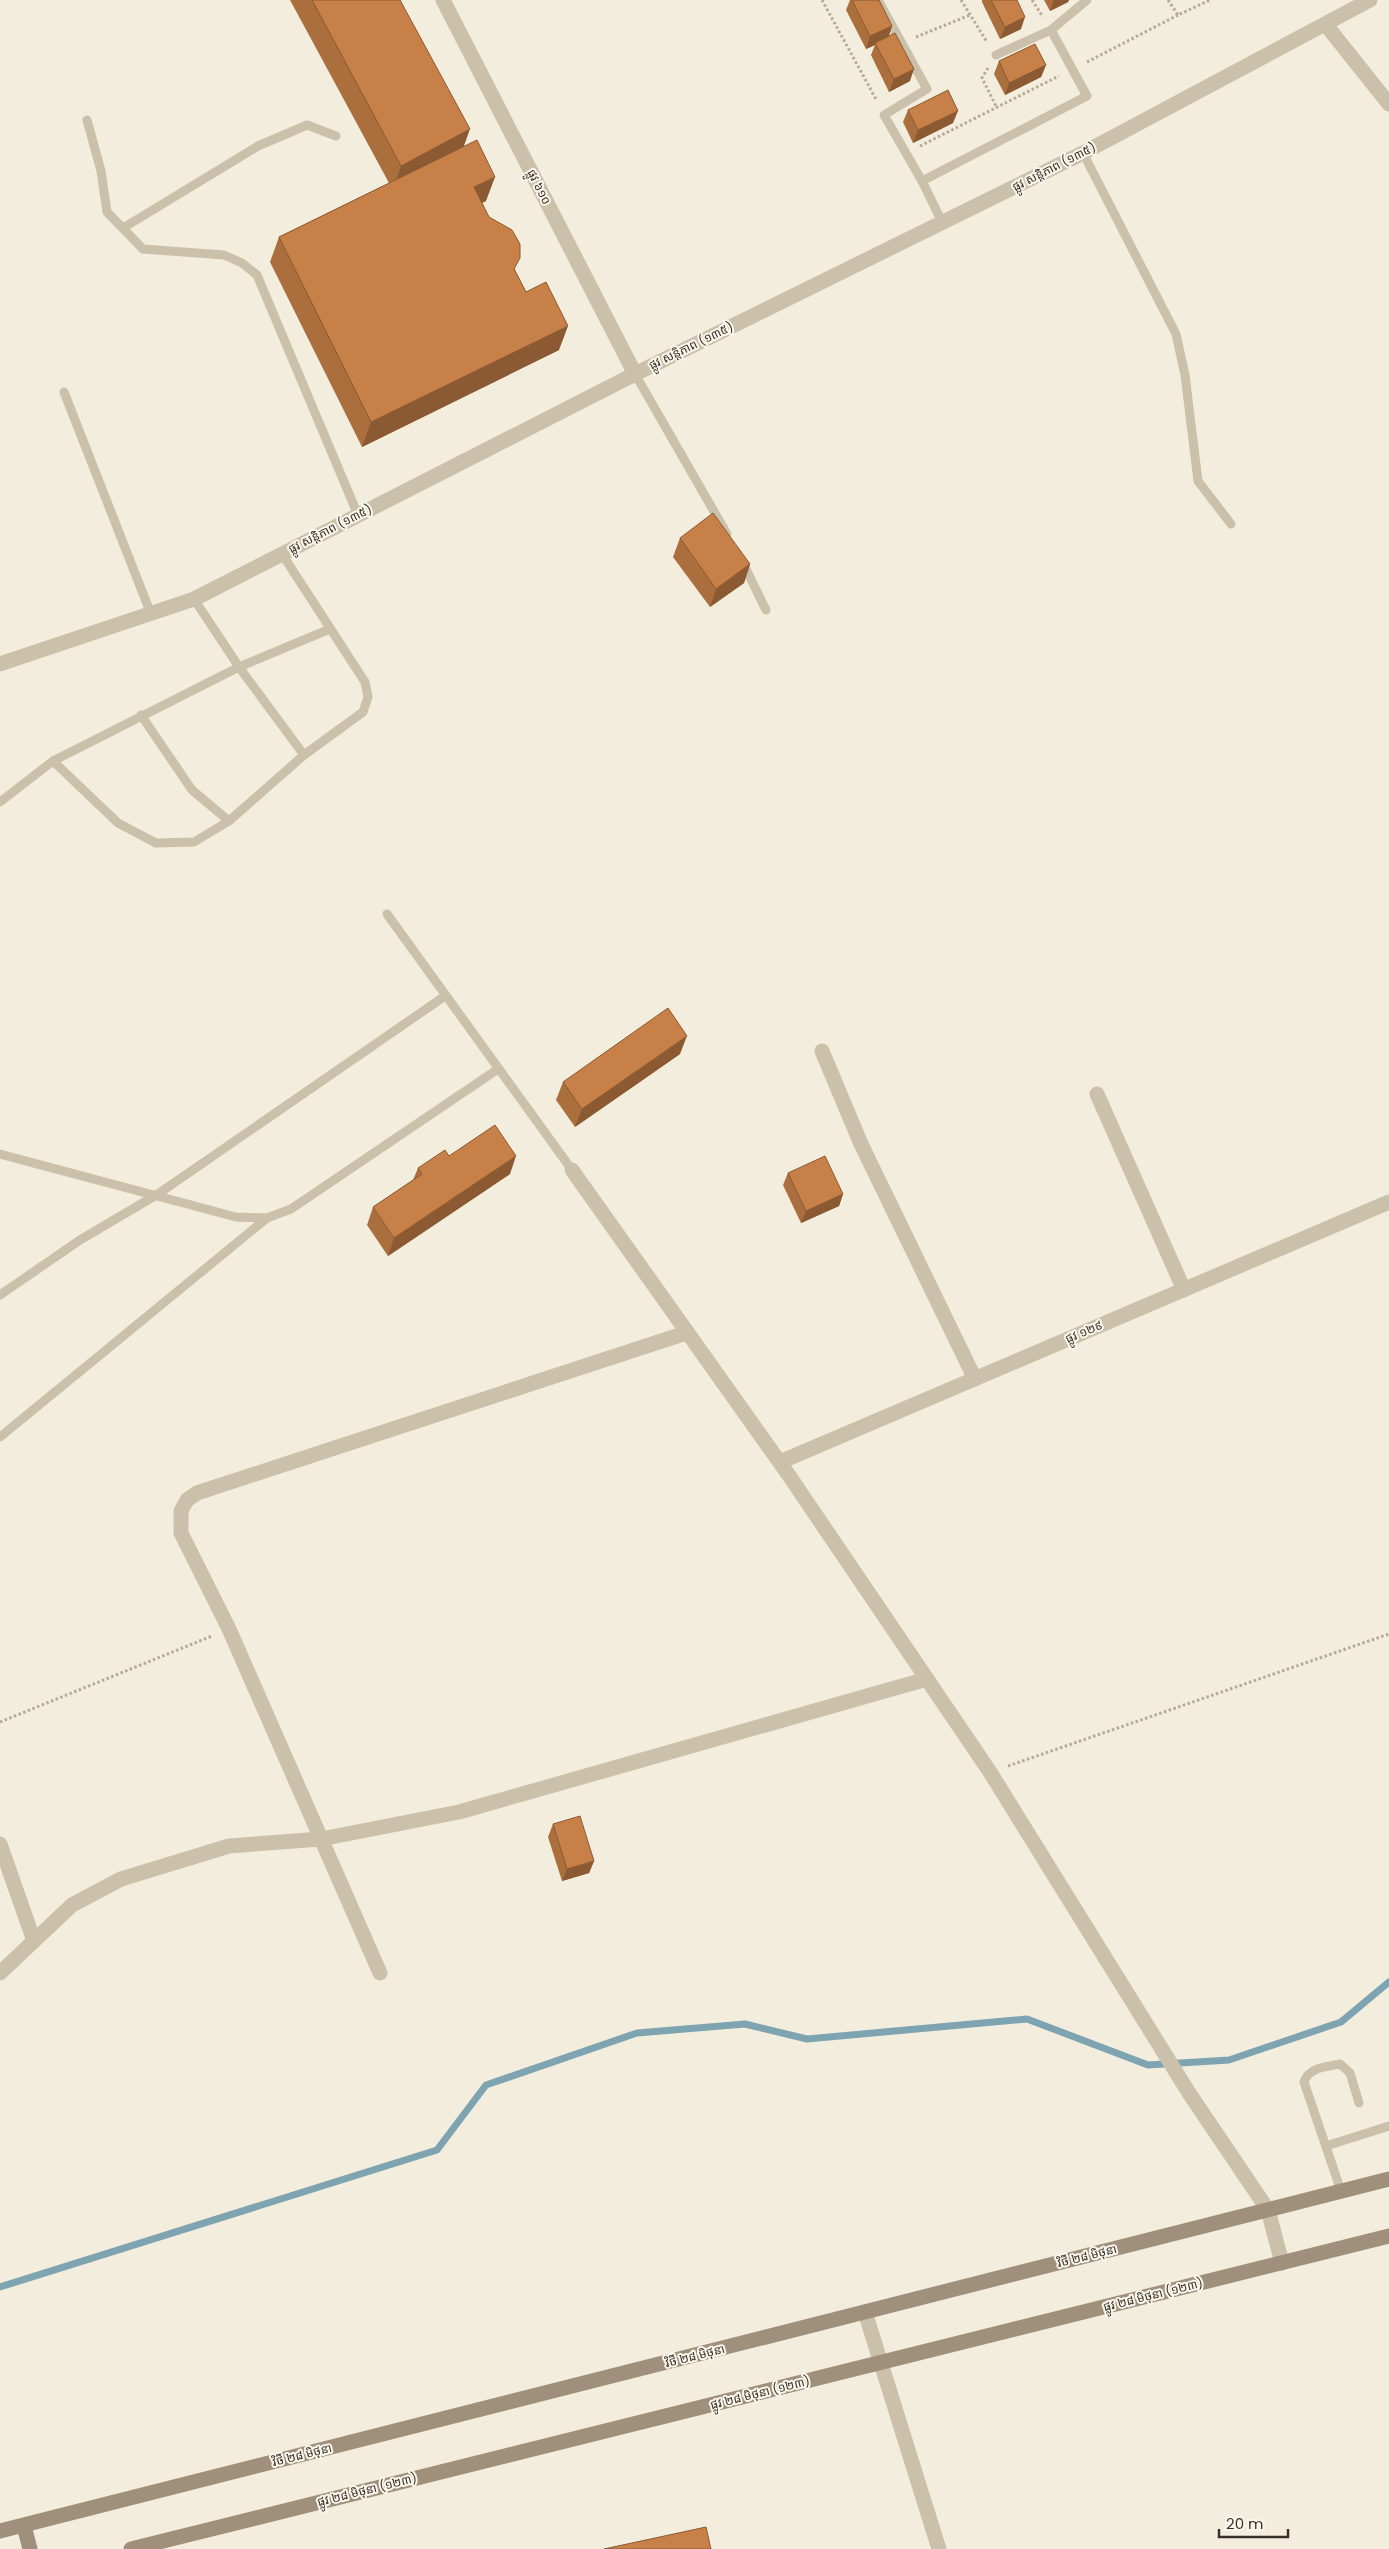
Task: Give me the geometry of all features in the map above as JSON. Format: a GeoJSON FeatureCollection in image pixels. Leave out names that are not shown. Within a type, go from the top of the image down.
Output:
{"type":"FeatureCollection","features":[{"type":"Feature","properties":{"kind":"main road","name":"វិថី ២៨ មិថុនា"},"geometry":{"type":"LineString","coordinates":[[0,2531],[1389,2179]]}},
{"type":"Feature","properties":{"kind":"main road","name":"ផ្លូវ ២៨ មិថុនា (១២៣)"},"geometry":{"type":"LineString","coordinates":[[131,2549],[1389,2236]]}},
{"type":"Feature","properties":{"kind":"main road"},"geometry":{"type":"LineString","coordinates":[[24,2526],[30,2549]]}},
{"type":"Feature","properties":{"kind":"street","name":"ផ្លូវ ៦១០"},"geometry":{"type":"LineString","coordinates":[[443,0],[635,374]]}},
{"type":"Feature","properties":{"kind":"street","name":"ផ្លូវ សន្តិភាព (១៣៥)"},"geometry":{"type":"LineString","coordinates":[[0,664],[194,599],[635,374],[943,224],[1083,153],[1370,0]]}},
{"type":"Feature","properties":{"kind":"street"},"geometry":{"type":"LineString","coordinates":[[1326,25],[1389,104]]}},
{"type":"Feature","properties":{"kind":"street"},"geometry":{"type":"LineString","coordinates":[[822,1051],[861,1144],[976,1378]]}},
{"type":"Feature","properties":{"kind":"street"},"geometry":{"type":"LineString","coordinates":[[1097,1094],[1184,1290]]}},
{"type":"Feature","properties":{"kind":"street"},"geometry":{"type":"LineString","coordinates":[[572,1170],[686,1333],[780,1462],[990,1772],[1189,2093],[1268,2210],[1282,2263]]}},
{"type":"Feature","properties":{"kind":"street","name":"ផ្លូវ ១២៩"},"geometry":{"type":"LineString","coordinates":[[780,1462],[1389,1202]]}},
{"type":"Feature","properties":{"kind":"street"},"geometry":{"type":"LineString","coordinates":[[380,1973],[229,1629],[181,1533],[181,1510],[187,1500],[197,1493],[686,1333]]}},
{"type":"Feature","properties":{"kind":"street"},"geometry":{"type":"LineString","coordinates":[[0,1973],[72,1905],[121,1879],[229,1846],[321,1839],[459,1812],[927,1679]]}},
{"type":"Feature","properties":{"kind":"street"},"geometry":{"type":"LineString","coordinates":[[0,1844],[34,1940]]}},
{"type":"Feature","properties":{"kind":"street"},"geometry":{"type":"LineString","coordinates":[[865,2312],[939,2549]]}},
{"type":"Feature","properties":{"kind":"lane"},"geometry":{"type":"LineString","coordinates":[[878,0],[927,89],[884,115],[922,181],[943,224]]}},
{"type":"Feature","properties":{"kind":"lane"},"geometry":{"type":"LineString","coordinates":[[996,55],[1051,30],[1087,0]]}},
{"type":"Feature","properties":{"kind":"lane"},"geometry":{"type":"LineString","coordinates":[[922,181],[1087,96],[1051,30]]}},
{"type":"Feature","properties":{"kind":"lane"},"geometry":{"type":"LineString","coordinates":[[87,120],[101,171],[107,212],[144,249],[224,256],[242,263],[257,275],[358,515]]}},
{"type":"Feature","properties":{"kind":"lane"},"geometry":{"type":"LineString","coordinates":[[122,228],[258,146],[307,125],[336,136]]}},
{"type":"Feature","properties":{"kind":"lane"},"geometry":{"type":"LineString","coordinates":[[1083,153],[1176,334],[1185,375],[1198,481],[1231,524]]}},
{"type":"Feature","properties":{"kind":"lane"},"geometry":{"type":"LineString","coordinates":[[635,374],[730,540]]}},
{"type":"Feature","properties":{"kind":"lane"},"geometry":{"type":"LineString","coordinates":[[64,392],[151,614]]}},
{"type":"Feature","properties":{"kind":"lane"},"geometry":{"type":"LineString","coordinates":[[53,761],[118,823],[156,843],[194,842],[229,820],[304,754],[363,712],[368,697],[364,682],[282,554]]}},
{"type":"Feature","properties":{"kind":"lane"},"geometry":{"type":"LineString","coordinates":[[739,556],[766,610]]}},
{"type":"Feature","properties":{"kind":"lane"},"geometry":{"type":"LineString","coordinates":[[194,599],[240,667],[304,754]]}},
{"type":"Feature","properties":{"kind":"lane"},"geometry":{"type":"LineString","coordinates":[[0,802],[53,761],[141,715],[240,667],[330,629]]}},
{"type":"Feature","properties":{"kind":"lane"},"geometry":{"type":"LineString","coordinates":[[141,715],[192,790],[229,820]]}},
{"type":"Feature","properties":{"kind":"lane"},"geometry":{"type":"LineString","coordinates":[[387,914],[572,1170]]}},
{"type":"Feature","properties":{"kind":"lane"},"geometry":{"type":"LineString","coordinates":[[0,1295],[80,1240],[158,1194],[445,996]]}},
{"type":"Feature","properties":{"kind":"lane"},"geometry":{"type":"LineString","coordinates":[[0,1437],[267,1218],[291,1209],[498,1069]]}},
{"type":"Feature","properties":{"kind":"lane"},"geometry":{"type":"LineString","coordinates":[[0,1154],[158,1194],[236,1217],[267,1218]]}},
{"type":"Feature","properties":{"kind":"lane"},"geometry":{"type":"LineString","coordinates":[[1341,2191],[1304,2082],[1306,2075],[1311,2071],[1340,2064],[1350,2073],[1359,2103]]}},
{"type":"Feature","properties":{"kind":"lane"},"geometry":{"type":"LineString","coordinates":[[1326,2146],[1389,2126]]}},
{"type":"Feature","properties":{"kind":"path"},"geometry":{"type":"LineString","coordinates":[[822,0],[884,115]]}},
{"type":"Feature","properties":{"kind":"path"},"geometry":{"type":"LineString","coordinates":[[960,0],[996,55],[982,78],[997,108]]}},
{"type":"Feature","properties":{"kind":"path"},"geometry":{"type":"LineString","coordinates":[[1168,0],[1178,15]]}},
{"type":"Feature","properties":{"kind":"path"},"geometry":{"type":"LineString","coordinates":[[906,154],[1210,0]]}},
{"type":"Feature","properties":{"kind":"path"},"geometry":{"type":"LineString","coordinates":[[902,43],[970,15]]}},
{"type":"Feature","properties":{"kind":"path"},"geometry":{"type":"LineString","coordinates":[[0,1722],[229,1629]]}},
{"type":"Feature","properties":{"kind":"path"},"geometry":{"type":"LineString","coordinates":[[990,1772],[1389,1634]]}},
{"type":"Feature","properties":{"kind":"building"},"geometry":{"type":"Polygon","coordinates":[[[312,0],[400,0],[470,129],[401,166],[312,0]]]}},
{"type":"Feature","properties":{"kind":"building"},"geometry":{"type":"Polygon","coordinates":[[[852,0],[879,0],[892,26],[870,36],[852,0]]]}},
{"type":"Feature","properties":{"kind":"building"},"geometry":{"type":"Polygon","coordinates":[[[991,0],[1017,0],[1025,17],[1005,27],[991,0]]]}},
{"type":"Feature","properties":{"kind":"building"},"geometry":{"type":"Polygon","coordinates":[[[895,33],[914,69],[894,79],[875,43],[895,33]]]}},
{"type":"Feature","properties":{"kind":"building"},"geometry":{"type":"Polygon","coordinates":[[[1035,44],[1046,65],[1009,83],[999,61],[1035,44]]]}},
{"type":"Feature","properties":{"kind":"building"},"geometry":{"type":"Polygon","coordinates":[[[948,90],[958,111],[918,130],[908,110],[948,90]]]}},
{"type":"Feature","properties":{"kind":"building"},"geometry":{"type":"Polygon","coordinates":[[[477,140],[495,177],[474,187],[489,217],[512,230],[520,244],[520,258],[514,269],[526,292],[546,282],[568,326],[371,422],[279,237],[477,140]]]}},
{"type":"Feature","properties":{"kind":"building"},"geometry":{"type":"Polygon","coordinates":[[[713,513],[750,564],[716,589],[680,538],[713,513]]]}},
{"type":"Feature","properties":{"kind":"building"},"geometry":{"type":"Polygon","coordinates":[[[668,1008],[687,1036],[582,1109],[563,1082],[668,1008]]]}},
{"type":"Feature","properties":{"kind":"building"},"geometry":{"type":"Polygon","coordinates":[[[495,1125],[516,1156],[394,1238],[373,1207],[422,1174],[418,1168],[445,1150],[449,1156],[495,1125]]]}},
{"type":"Feature","properties":{"kind":"building"},"geometry":{"type":"Polygon","coordinates":[[[825,1156],[843,1194],[806,1211],[788,1173],[825,1156]]]}},
{"type":"Feature","properties":{"kind":"building"},"geometry":{"type":"Polygon","coordinates":[[[580,1816],[594,1861],[567,1869],[553,1824],[580,1816]]]}},
{"type":"Feature","properties":{"kind":"building"},"geometry":{"type":"Polygon","coordinates":[[[706,2527],[711,2549],[604,2549],[706,2527]]]}},
{"type":"Feature","properties":{"kind":"waterway"},"geometry":{"type":"LineString","coordinates":[[0,2287],[437,2150],[486,2085],[637,2033],[745,2024],[807,2039],[1027,2019],[1148,2065],[1229,2060],[1341,2022],[1389,1982]]}}]}
